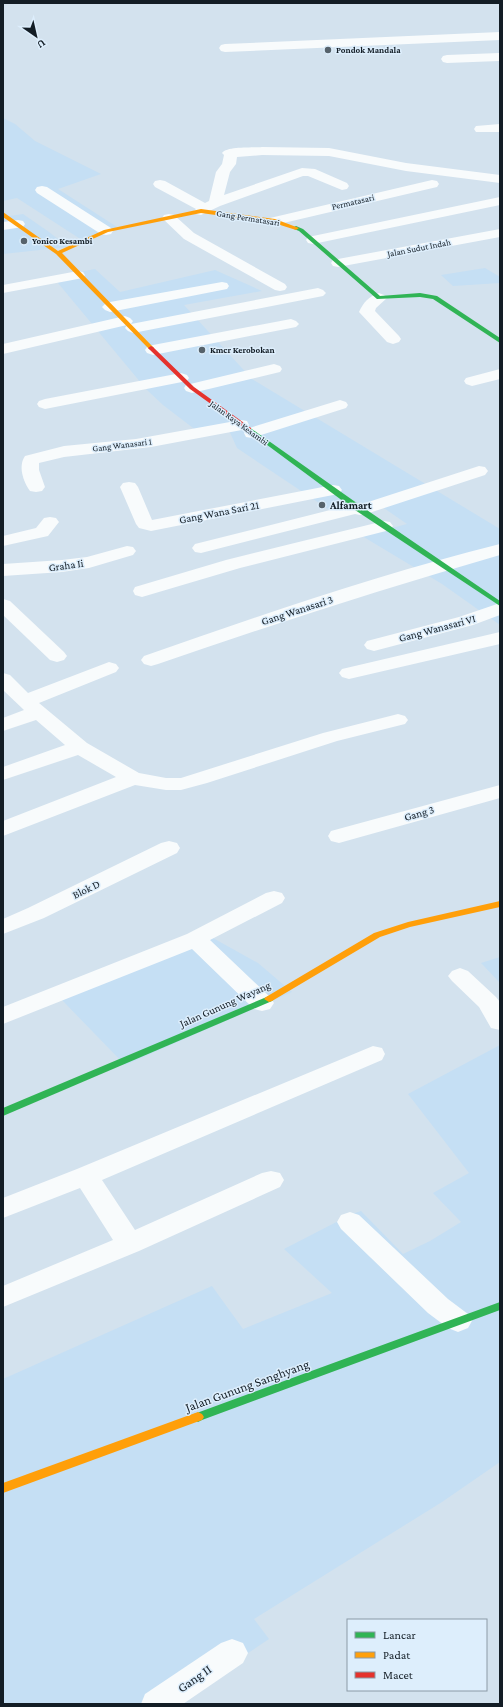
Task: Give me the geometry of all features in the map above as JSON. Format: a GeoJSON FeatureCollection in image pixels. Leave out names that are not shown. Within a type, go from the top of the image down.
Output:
{"type":"FeatureCollection","features":[{"type":"Feature","properties":{"kind":"street"},"geometry":{"type":"LineString","coordinates":[[225,48],[500,36]]}},
{"type":"Feature","properties":{"kind":"street"},"geometry":{"type":"LineString","coordinates":[[447,59],[500,57]]}},
{"type":"Feature","properties":{"kind":"street"},"geometry":{"type":"LineString","coordinates":[[481,129],[500,128]]}},
{"type":"Feature","properties":{"kind":"street"},"geometry":{"type":"LineString","coordinates":[[207,207],[223,172],[229,164],[230,152],[329,152],[406,167],[500,179]]}},
{"type":"Feature","properties":{"kind":"street"},"geometry":{"type":"LineString","coordinates":[[160,184],[207,207],[302,172],[310,172],[342,186]]}},
{"type":"Feature","properties":{"kind":"street","name":"Permatasari"},"geometry":{"type":"LineString","coordinates":[[275,221],[432,184]]}},
{"type":"Feature","properties":{"kind":"street"},"geometry":{"type":"LineString","coordinates":[[42,190],[106,231]]}},
{"type":"Feature","properties":{"kind":"street"},"geometry":{"type":"LineString","coordinates":[[312,240],[500,201]]}},
{"type":"Feature","properties":{"kind":"street","name":"Gang Permatasari"},"geometry":{"type":"LineString","coordinates":[[58,253],[106,231],[168,218],[207,207],[275,221],[301,230],[379,298]]}},
{"type":"Feature","properties":{"kind":"street","name":"Jalan Raya Kesambi"},"geometry":{"type":"LineString","coordinates":[[3,214],[58,253],[186,383],[246,429],[359,509],[500,604]]}},
{"type":"Feature","properties":{"kind":"street"},"geometry":{"type":"LineString","coordinates":[[168,218],[201,244],[280,286]]}},
{"type":"Feature","properties":{"kind":"street"},"geometry":{"type":"LineString","coordinates":[[3,226],[18,224]]}},
{"type":"Feature","properties":{"kind":"street","name":"Jalan Sudut Indah"},"geometry":{"type":"LineString","coordinates":[[338,263],[500,233]]}},
{"type":"Feature","properties":{"kind":"street"},"geometry":{"type":"LineString","coordinates":[[3,289],[78,275]]}},
{"type":"Feature","properties":{"kind":"street"},"geometry":{"type":"LineString","coordinates":[[110,307],[222,286]]}},
{"type":"Feature","properties":{"kind":"street"},"geometry":{"type":"LineString","coordinates":[[3,348],[318,293]]}},
{"type":"Feature","properties":{"kind":"street"},"geometry":{"type":"LineString","coordinates":[[393,339],[367,312],[369,306],[379,298],[420,294],[435,297],[500,341]]}},
{"type":"Feature","properties":{"kind":"street"},"geometry":{"type":"LineString","coordinates":[[153,350],[291,324]]}},
{"type":"Feature","properties":{"kind":"street"},"geometry":{"type":"LineString","coordinates":[[46,404],[274,369]]}},
{"type":"Feature","properties":{"kind":"street"},"geometry":{"type":"LineString","coordinates":[[472,381],[500,374]]}},
{"type":"Feature","properties":{"kind":"street"},"geometry":{"type":"LineString","coordinates":[[246,429],[340,405]]}},
{"type":"Feature","properties":{"kind":"street","name":"Gang Wanasari 1"},"geometry":{"type":"LineString","coordinates":[[36,487],[30,470],[31,460],[43,455],[246,429]]}},
{"type":"Feature","properties":{"kind":"street"},"geometry":{"type":"LineString","coordinates":[[201,548],[295,523],[359,509],[479,471]]}},
{"type":"Feature","properties":{"kind":"street","name":"Gang Wana Sari 21"},"geometry":{"type":"LineString","coordinates":[[129,487],[145,524],[151,526],[333,490]]}},
{"type":"Feature","properties":{"kind":"street"},"geometry":{"type":"LineString","coordinates":[[3,540],[42,532],[50,522]]}},
{"type":"Feature","properties":{"kind":"street"},"geometry":{"type":"LineString","coordinates":[[142,591],[233,564],[384,526]]}},
{"type":"Feature","properties":{"kind":"street","name":"Gang Wanasari 3"},"geometry":{"type":"LineString","coordinates":[[151,660],[260,622],[382,583],[500,549]]}},
{"type":"Feature","properties":{"kind":"street","name":"Graha Ii"},"geometry":{"type":"LineString","coordinates":[[3,570],[62,566],[89,562],[127,551]]}},
{"type":"Feature","properties":{"kind":"street"},"geometry":{"type":"LineString","coordinates":[[3,604],[57,656]]}},
{"type":"Feature","properties":{"kind":"street","name":"Gang Wanasari VI"},"geometry":{"type":"LineString","coordinates":[[374,645],[466,621],[500,609]]}},
{"type":"Feature","properties":{"kind":"street"},"geometry":{"type":"LineString","coordinates":[[349,673],[500,638]]}},
{"type":"Feature","properties":{"kind":"street"},"geometry":{"type":"LineString","coordinates":[[3,725],[32,707],[109,668]]}},
{"type":"Feature","properties":{"kind":"street"},"geometry":{"type":"LineString","coordinates":[[3,679],[32,707],[80,747],[133,778],[166,784],[181,784],[330,737],[398,720]]}},
{"type":"Feature","properties":{"kind":"street"},"geometry":{"type":"LineString","coordinates":[[3,774],[80,747]]}},
{"type":"Feature","properties":{"kind":"street"},"geometry":{"type":"LineString","coordinates":[[3,829],[133,778]]}},
{"type":"Feature","properties":{"kind":"street","name":"Gang 3"},"geometry":{"type":"LineString","coordinates":[[339,836],[500,791]]}},
{"type":"Feature","properties":{"kind":"street","name":"Blok D"},"geometry":{"type":"LineString","coordinates":[[3,927],[36,913],[169,848]]}},
{"type":"Feature","properties":{"kind":"street"},"geometry":{"type":"LineString","coordinates":[[3,1016],[195,939],[274,898]]}},
{"type":"Feature","properties":{"kind":"street","name":"Jalan Gunung Wayang"},"geometry":{"type":"LineString","coordinates":[[3,1112],[262,1003],[377,935],[408,925],[500,904]]}},
{"type":"Feature","properties":{"kind":"street"},"geometry":{"type":"LineString","coordinates":[[195,939],[262,1003]]}},
{"type":"Feature","properties":{"kind":"street"},"geometry":{"type":"LineString","coordinates":[[460,976],[488,1002],[500,1022]]}},
{"type":"Feature","properties":{"kind":"street"},"geometry":{"type":"LineString","coordinates":[[3,1208],[86,1176],[373,1054]]}},
{"type":"Feature","properties":{"kind":"street"},"geometry":{"type":"LineString","coordinates":[[86,1176],[130,1244]]}},
{"type":"Feature","properties":{"kind":"street"},"geometry":{"type":"LineString","coordinates":[[3,1297],[130,1244],[271,1180]]}},
{"type":"Feature","properties":{"kind":"street"},"geometry":{"type":"LineString","coordinates":[[350,1222],[438,1306],[458,1321]]}},
{"type":"Feature","properties":{"kind":"street","name":"Jalan Gunung Sanghyang"},"geometry":{"type":"LineString","coordinates":[[3,1488],[500,1306]]}},
{"type":"Feature","properties":{"kind":"street","name":"Gang II"},"geometry":{"type":"LineString","coordinates":[[157,1704],[232,1653]]}},
{"type":"Feature","properties":{"kind":"shaded area"},"geometry":{"type":"Polygon","coordinates":[[[3,118],[15,124],[35,141],[101,174],[58,189],[117,227],[85,242],[17,198],[3,201],[3,118]]]}},
{"type":"Feature","properties":{"kind":"shaded area"},"geometry":{"type":"Polygon","coordinates":[[[23,214],[68,247],[3,254],[3,217],[23,214]]]}},
{"type":"Feature","properties":{"kind":"shaded area"},"geometry":{"type":"Polygon","coordinates":[[[485,268],[500,277],[500,283],[453,286],[441,275],[485,268]]]}},
{"type":"Feature","properties":{"kind":"shaded area"},"geometry":{"type":"Polygon","coordinates":[[[95,269],[120,292],[215,270],[262,291],[184,305],[252,379],[500,529],[500,625],[442,584],[362,536],[407,524],[378,504],[337,515],[237,448],[227,426],[197,431],[163,405],[146,389],[53,277],[95,269]]]}},
{"type":"Feature","properties":{"kind":"shaded area"},"geometry":{"type":"Polygon","coordinates":[[[213,938],[258,963],[292,992],[125,1065],[60,998],[213,938]]]}},
{"type":"Feature","properties":{"kind":"shaded area"},"geometry":{"type":"Polygon","coordinates":[[[500,957],[500,983],[481,963],[500,957]]]}},
{"type":"Feature","properties":{"kind":"shaded area"},"geometry":{"type":"Polygon","coordinates":[[[500,1045],[500,1462],[442,1502],[254,1619],[269,1639],[172,1704],[3,1704],[3,1379],[212,1286],[243,1329],[332,1293],[284,1249],[352,1214],[361,1211],[403,1254],[430,1241],[461,1222],[433,1193],[469,1173],[408,1094],[500,1045]]]}},
{"type":"Feature","properties":{"kind":"traffic: fast"},"geometry":{"type":"LineString","coordinates":[[296,228],[301,230],[379,298],[420,295],[435,297],[500,341]]}},
{"type":"Feature","properties":{"kind":"traffic: fast"},"geometry":{"type":"LineString","coordinates":[[249,429],[358,508],[500,604]]}},
{"type":"Feature","properties":{"kind":"traffic: fast"},"geometry":{"type":"LineString","coordinates":[[3,1112],[269,999]]}},
{"type":"Feature","properties":{"kind":"traffic: fast"},"geometry":{"type":"LineString","coordinates":[[198,1417],[500,1306]]}},
{"type":"Feature","properties":{"kind":"traffic: slow"},"geometry":{"type":"LineString","coordinates":[[58,253],[106,231],[201,211],[275,221],[296,228]]}},
{"type":"Feature","properties":{"kind":"traffic: slow"},"geometry":{"type":"LineString","coordinates":[[3,214],[58,253],[151,348]]}},
{"type":"Feature","properties":{"kind":"traffic: slow"},"geometry":{"type":"LineString","coordinates":[[269,999],[377,935],[408,925],[500,904]]}},
{"type":"Feature","properties":{"kind":"traffic: slow"},"geometry":{"type":"LineString","coordinates":[[3,1488],[198,1417]]}},
{"type":"Feature","properties":{"kind":"traffic: jam"},"geometry":{"type":"LineString","coordinates":[[151,348],[192,388],[249,429]]}},
{"type":"Feature","properties":{"kind":"place","name":"Pondok Mandala"},"geometry":{"type":"Point","coordinates":[328,50]}},
{"type":"Feature","properties":{"kind":"place","name":"Yonico Kesambi"},"geometry":{"type":"Point","coordinates":[24,241]}},
{"type":"Feature","properties":{"kind":"place","name":"Kmcr Kerobokan"},"geometry":{"type":"Point","coordinates":[202,350]}},
{"type":"Feature","properties":{"kind":"place","name":"Alfamart"},"geometry":{"type":"Point","coordinates":[322,505]}}]}
